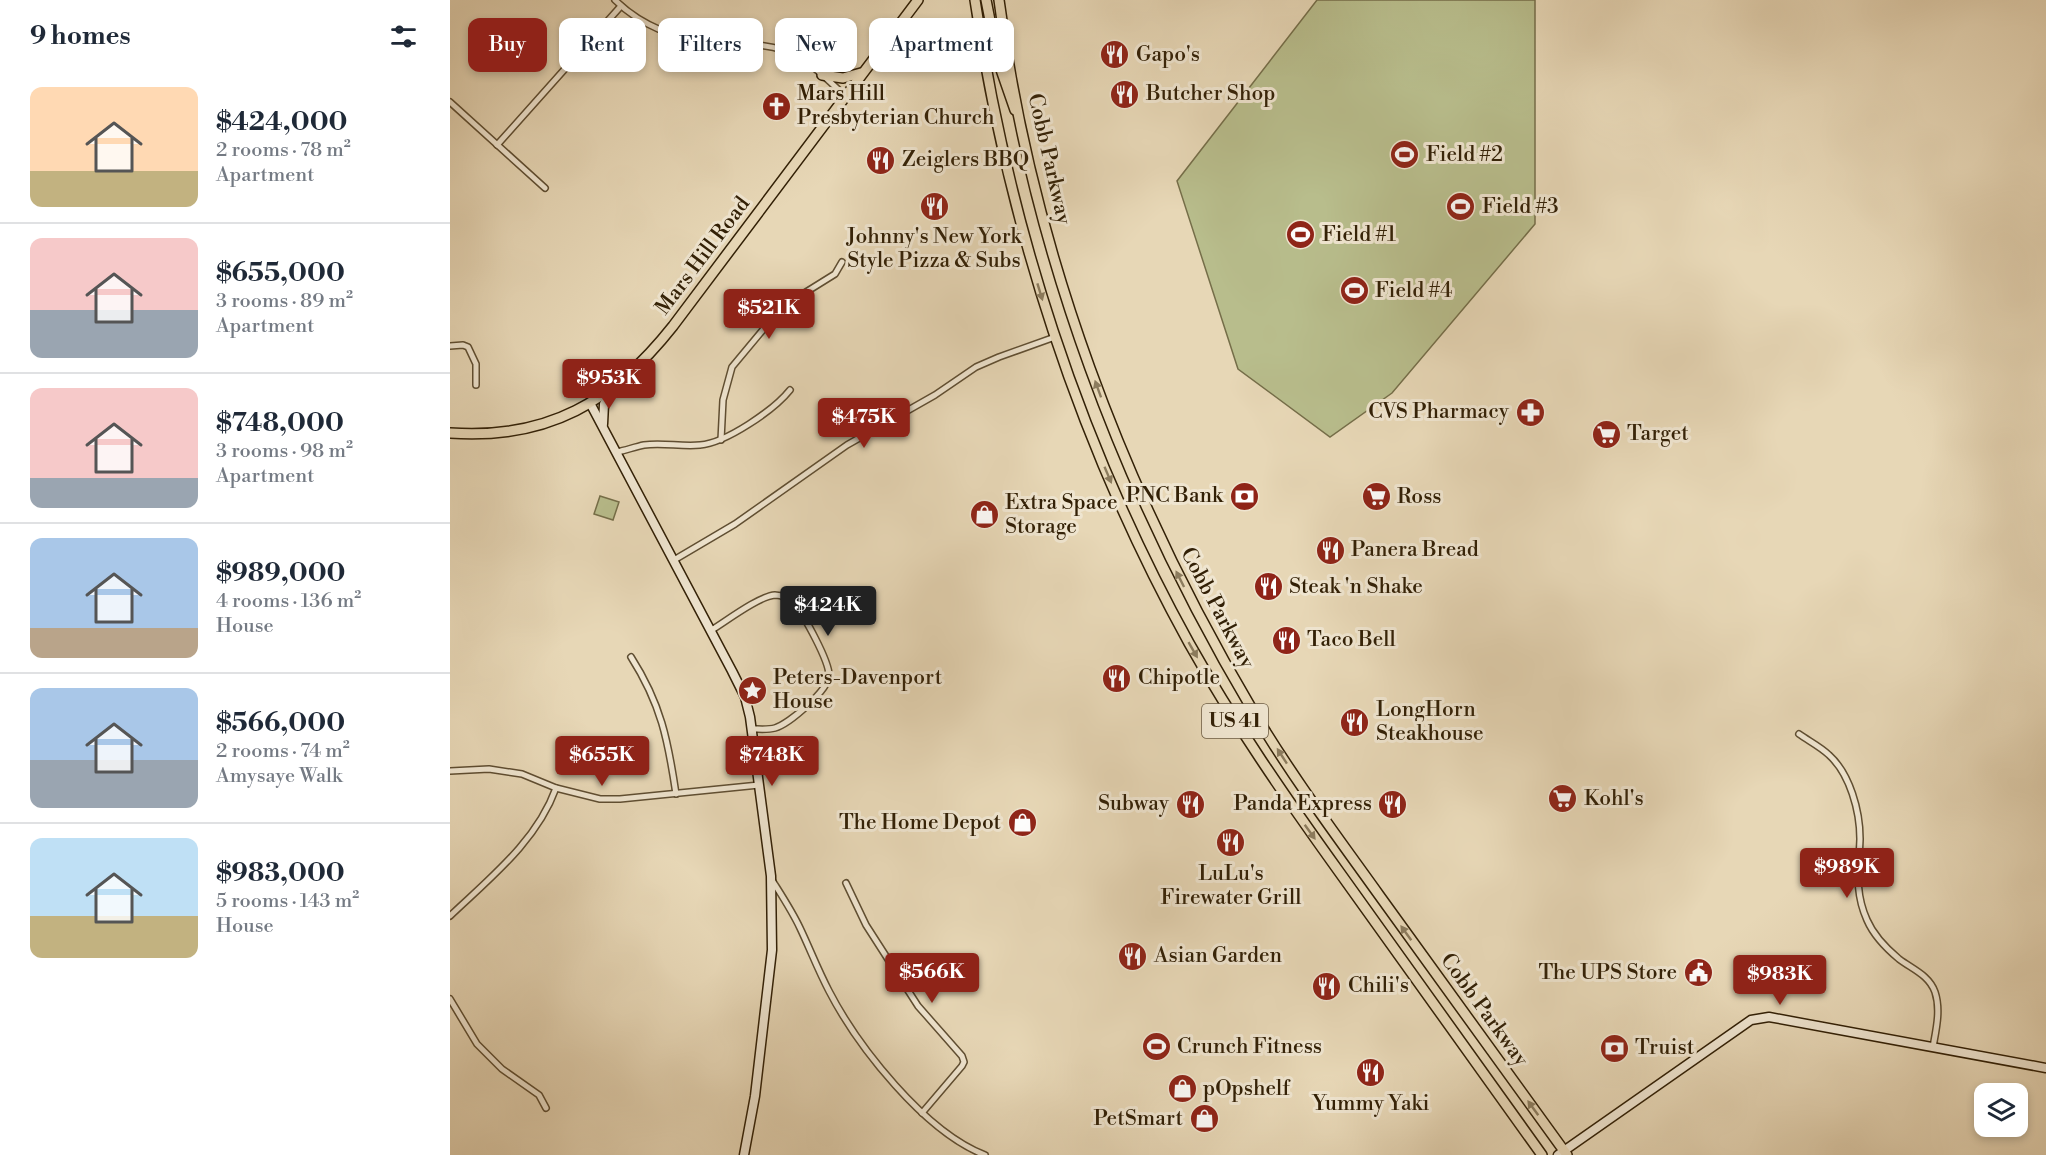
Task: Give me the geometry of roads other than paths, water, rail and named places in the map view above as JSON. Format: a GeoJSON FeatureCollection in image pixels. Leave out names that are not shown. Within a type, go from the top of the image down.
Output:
{"type":"FeatureCollection","features":[{"type":"Feature","properties":{"kind":"main road","name":"Mars Hill Road"},"geometry":{"type":"LineString","coordinates":[[450,433],[492,434],[522,430],[558,419],[590,403],[635,368],[659,344],[918,0]]}},
{"type":"Feature","properties":{"kind":"main road","name":"Cobb Parkway"},"geometry":{"type":"LineString","coordinates":[[975,0],[988,79],[1013,194],[1033,268],[1055,337],[1091,435],[1144,555],[1174,616],[1226,707],[1304,825],[1542,1155]]}},
{"type":"Feature","properties":{"kind":"main road"},"geometry":{"type":"LineString","coordinates":[[986,0],[998,61],[1023,129]]}},
{"type":"Feature","properties":{"kind":"main road","name":"Cobb Parkway"},"geometry":{"type":"LineString","coordinates":[[999,0],[1023,129],[1050,241],[1085,353],[1132,475],[1191,602],[1255,713],[1297,779],[1563,1154]]}},
{"type":"Feature","properties":{"kind":"main road"},"geometry":{"type":"LineString","coordinates":[[822,75],[849,77],[863,72]]}},
{"type":"Feature","properties":{"kind":"street"},"geometry":{"type":"LineString","coordinates":[[615,0],[652,27],[689,39],[783,50],[800,58],[845,96]]}},
{"type":"Feature","properties":{"kind":"street"},"geometry":{"type":"LineString","coordinates":[[497,145],[621,6]]}},
{"type":"Feature","properties":{"kind":"street"},"geometry":{"type":"LineString","coordinates":[[450,102],[545,188]]}},
{"type":"Feature","properties":{"kind":"street"},"geometry":{"type":"LineString","coordinates":[[721,440],[723,400],[732,367],[782,307],[835,274],[842,262]]}},
{"type":"Feature","properties":{"kind":"street"},"geometry":{"type":"LineString","coordinates":[[674,560],[735,524],[847,446],[935,395],[976,367],[1055,337]]}},
{"type":"Feature","properties":{"kind":"street"},"geometry":{"type":"LineString","coordinates":[[450,346],[468,347],[476,364],[476,385]]}},
{"type":"Feature","properties":{"kind":"street"},"geometry":{"type":"LineString","coordinates":[[604,430],[603,411],[612,388]]}},
{"type":"Feature","properties":{"kind":"street"},"geometry":{"type":"LineString","coordinates":[[617,452],[644,445],[702,445],[721,440],[781,401],[790,390]]}},
{"type":"Feature","properties":{"kind":"street"},"geometry":{"type":"LineString","coordinates":[[590,403],[745,697],[752,729],[771,876],[772,950],[754,1096],[744,1155]]}},
{"type":"Feature","properties":{"kind":"street"},"geometry":{"type":"LineString","coordinates":[[710,631],[758,601],[776,595],[785,598],[795,606],[820,647],[828,666],[827,684],[806,705],[775,728],[752,729]]}},
{"type":"Feature","properties":{"kind":"street"},"geometry":{"type":"LineString","coordinates":[[631,657],[645,678],[659,711],[669,744],[676,794]]}},
{"type":"Feature","properties":{"kind":"street"},"geometry":{"type":"LineString","coordinates":[[1799,734],[1829,754],[1842,769],[1858,814],[1860,838],[1857,880],[1860,902],[1868,923],[1883,943],[1899,959],[1923,974],[1935,992],[1938,1015],[1933,1047]]}},
{"type":"Feature","properties":{"kind":"street"},"geometry":{"type":"LineString","coordinates":[[450,771],[489,769],[522,774],[556,788],[600,799],[759,785]]}},
{"type":"Feature","properties":{"kind":"street"},"geometry":{"type":"LineString","coordinates":[[450,916],[530,837],[546,813],[556,788]]}},
{"type":"Feature","properties":{"kind":"street"},"geometry":{"type":"LineString","coordinates":[[771,876],[799,925],[830,992],[858,1037],[889,1078],[922,1113],[949,1136],[967,1148],[985,1155]]}},
{"type":"Feature","properties":{"kind":"street"},"geometry":{"type":"LineString","coordinates":[[846,883],[866,925],[918,1006],[962,1056],[964,1062],[922,1113]]}},
{"type":"Feature","properties":{"kind":"street"},"geometry":{"type":"LineString","coordinates":[[450,999],[477,1044],[502,1069],[539,1095],[546,1108]]}},
{"type":"Feature","properties":{"kind":"street"},"geometry":{"type":"LineString","coordinates":[[1563,1154],[1750,1020],[1770,1017],[2046,1068]]}},
{"type":"Feature","properties":{"kind":"place","name":"Gapo's"},"geometry":{"type":"Point","coordinates":[1115,55]}},
{"type":"Feature","properties":{"kind":"place","name":"Butcher Shop"},"geometry":{"type":"Point","coordinates":[1125,94]}},
{"type":"Feature","properties":{"kind":"place","name":"Mars Hill Presbyterian Church"},"geometry":{"type":"Point","coordinates":[776,106]}},
{"type":"Feature","properties":{"kind":"place","name":"Field #2"},"geometry":{"type":"Point","coordinates":[1405,155]}},
{"type":"Feature","properties":{"kind":"place","name":"Zeiglers BBQ"},"geometry":{"type":"Point","coordinates":[881,160]}},
{"type":"Feature","properties":{"kind":"place","name":"Johnny's New York Style Pizza & Subs"},"geometry":{"type":"Point","coordinates":[934,206]}},
{"type":"Feature","properties":{"kind":"place","name":"Field #3"},"geometry":{"type":"Point","coordinates":[1461,207]}},
{"type":"Feature","properties":{"kind":"place","name":"Field #1"},"geometry":{"type":"Point","coordinates":[1301,235]}},
{"type":"Feature","properties":{"kind":"place","name":"Field #4"},"geometry":{"type":"Point","coordinates":[1354,291]}},
{"type":"Feature","properties":{"kind":"place","name":"CVS Pharmacy"},"geometry":{"type":"Point","coordinates":[1530,412]}},
{"type":"Feature","properties":{"kind":"place","name":"Target"},"geometry":{"type":"Point","coordinates":[1606,434]}},
{"type":"Feature","properties":{"kind":"place","name":"PNC Bank"},"geometry":{"type":"Point","coordinates":[1244,496]}},
{"type":"Feature","properties":{"kind":"place","name":"Ross"},"geometry":{"type":"Point","coordinates":[1376,497]}},
{"type":"Feature","properties":{"kind":"place","name":"Extra Space Storage"},"geometry":{"type":"Point","coordinates":[984,515]}},
{"type":"Feature","properties":{"kind":"place","name":"Panera Bread"},"geometry":{"type":"Point","coordinates":[1330,550]}},
{"type":"Feature","properties":{"kind":"place","name":"Steak 'n Shake"},"geometry":{"type":"Point","coordinates":[1268,587]}},
{"type":"Feature","properties":{"kind":"place","name":"Taco Bell"},"geometry":{"type":"Point","coordinates":[1286,640]}},
{"type":"Feature","properties":{"kind":"place","name":"Chipotle"},"geometry":{"type":"Point","coordinates":[1117,678]}},
{"type":"Feature","properties":{"kind":"place","name":"Peters-Davenport House"},"geometry":{"type":"Point","coordinates":[752,690]}},
{"type":"Feature","properties":{"kind":"place","name":"LongHorn Steakhouse"},"geometry":{"type":"Point","coordinates":[1355,722]}},
{"type":"Feature","properties":{"kind":"place","name":"Kohl's"},"geometry":{"type":"Point","coordinates":[1563,799]}},
{"type":"Feature","properties":{"kind":"place","name":"Subway"},"geometry":{"type":"Point","coordinates":[1190,804]}},
{"type":"Feature","properties":{"kind":"place","name":"Panda Express"},"geometry":{"type":"Point","coordinates":[1393,804]}},
{"type":"Feature","properties":{"kind":"place","name":"The Home Depot"},"geometry":{"type":"Point","coordinates":[1022,823]}},
{"type":"Feature","properties":{"kind":"place","name":"LuLu's Firewater Grill"},"geometry":{"type":"Point","coordinates":[1231,843]}},
{"type":"Feature","properties":{"kind":"place","name":"Asian Garden"},"geometry":{"type":"Point","coordinates":[1133,956]}},
{"type":"Feature","properties":{"kind":"place","name":"The UPS Store"},"geometry":{"type":"Point","coordinates":[1698,973]}},
{"type":"Feature","properties":{"kind":"place","name":"Chili's"},"geometry":{"type":"Point","coordinates":[1327,986]}},
{"type":"Feature","properties":{"kind":"place","name":"Crunch Fitness"},"geometry":{"type":"Point","coordinates":[1156,1047]}},
{"type":"Feature","properties":{"kind":"place","name":"Truist"},"geometry":{"type":"Point","coordinates":[1614,1048]}},
{"type":"Feature","properties":{"kind":"place","name":"Yummy Yaki"},"geometry":{"type":"Point","coordinates":[1371,1073]}},
{"type":"Feature","properties":{"kind":"place","name":"pOpshelf"},"geometry":{"type":"Point","coordinates":[1182,1089]}},
{"type":"Feature","properties":{"kind":"place","name":"PetSmart"},"geometry":{"type":"Point","coordinates":[1204,1119]}}]}
